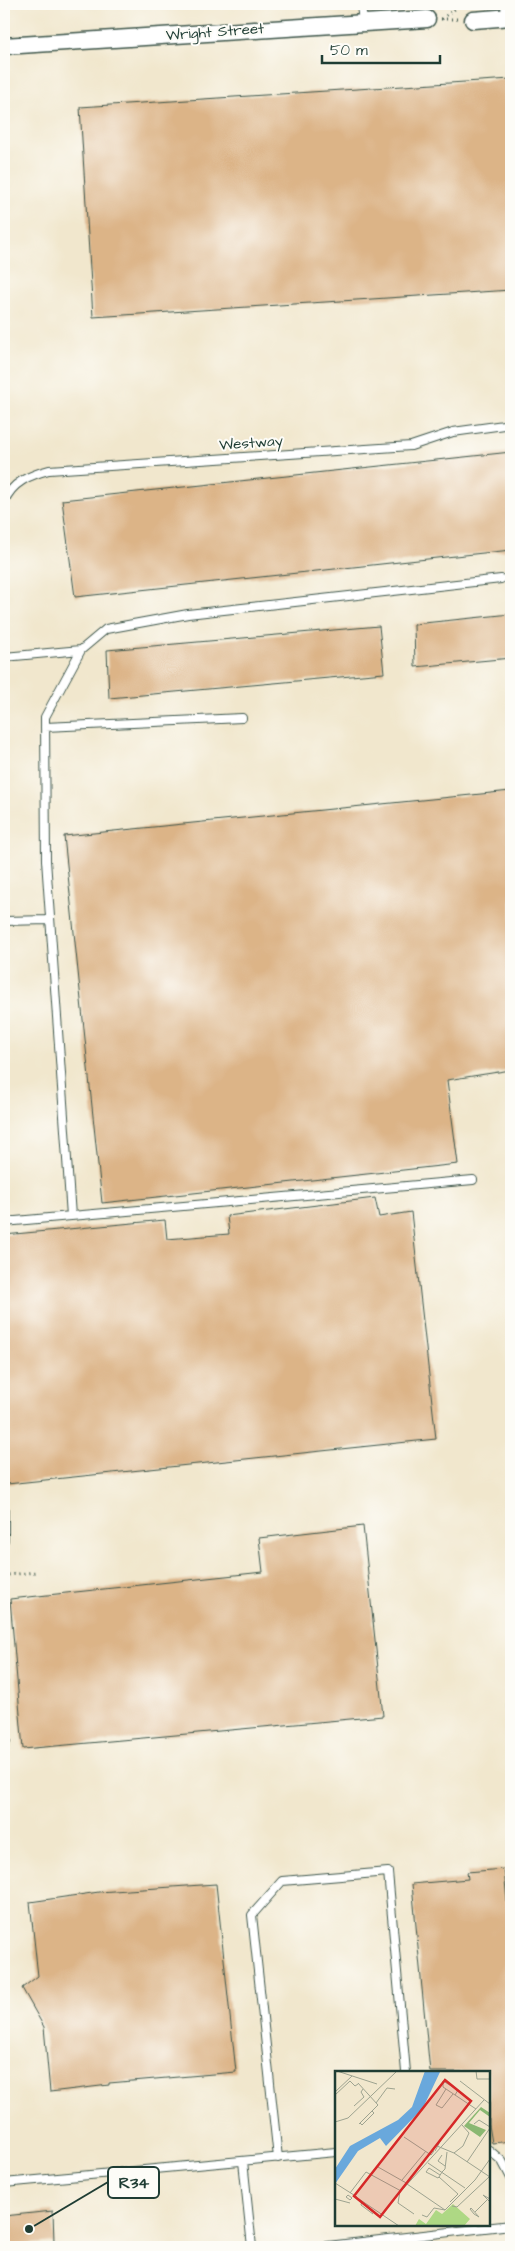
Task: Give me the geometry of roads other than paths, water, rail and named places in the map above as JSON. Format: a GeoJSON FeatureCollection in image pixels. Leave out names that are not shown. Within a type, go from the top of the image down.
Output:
{"type":"FeatureCollection","features":[{"type":"Feature","properties":{"kind":"street"},"geometry":{"type":"LineString","coordinates":[[473,20],[507,12]]}},
{"type":"Feature","properties":{"kind":"street","name":"Wright Street"},"geometry":{"type":"LineString","coordinates":[[10,46],[362,22],[434,19]]}},
{"type":"Feature","properties":{"kind":"lane"},"geometry":{"type":"LineString","coordinates":[[362,4],[362,22]]}},
{"type":"Feature","properties":{"kind":"lane","name":"Westway"},"geometry":{"type":"LineString","coordinates":[[4,502],[6,491],[30,476],[49,470],[411,446],[453,432],[511,424]]}},
{"type":"Feature","properties":{"kind":"lane"},"geometry":{"type":"LineString","coordinates":[[72,1216],[49,920],[46,860],[45,717],[81,650],[106,629],[188,614],[501,579]]}},
{"type":"Feature","properties":{"kind":"lane"},"geometry":{"type":"LineString","coordinates":[[4,656],[81,650]]}},
{"type":"Feature","properties":{"kind":"lane"},"geometry":{"type":"LineString","coordinates":[[45,728],[242,718]]}},
{"type":"Feature","properties":{"kind":"lane"},"geometry":{"type":"LineString","coordinates":[[4,921],[49,920]]}},
{"type":"Feature","properties":{"kind":"lane"},"geometry":{"type":"LineString","coordinates":[[4,1222],[473,1180]]}},
{"type":"Feature","properties":{"kind":"lane"},"geometry":{"type":"LineString","coordinates":[[4,1509],[6,1530],[4,1540]]}},
{"type":"Feature","properties":{"kind":"lane"},"geometry":{"type":"LineString","coordinates":[[4,1711],[6,1741],[4,1746]]}},
{"type":"Feature","properties":{"kind":"lane"},"geometry":{"type":"LineString","coordinates":[[278,2158],[252,1916],[282,1881],[388,1872],[406,2071]]}},
{"type":"Feature","properties":{"kind":"lane"},"geometry":{"type":"LineString","coordinates":[[490,2151],[502,2161],[511,2178]]}},
{"type":"Feature","properties":{"kind":"lane"},"geometry":{"type":"LineString","coordinates":[[4,2183],[335,2152]]}},
{"type":"Feature","properties":{"kind":"lane"},"geometry":{"type":"LineString","coordinates":[[243,2161],[252,2247]]}},
{"type":"Feature","properties":{"kind":"lane"},"geometry":{"type":"LineString","coordinates":[[319,2247],[511,2225]]}},
{"type":"Feature","properties":{"kind":"water"},"geometry":{"type":"Polygon","coordinates":[[[511,1661],[511,1723],[504,1708],[511,1661]]]}},
{"type":"Feature","properties":{"kind":"place","name":"R34"},"geometry":{"type":"Point","coordinates":[29,2229]}}]}
